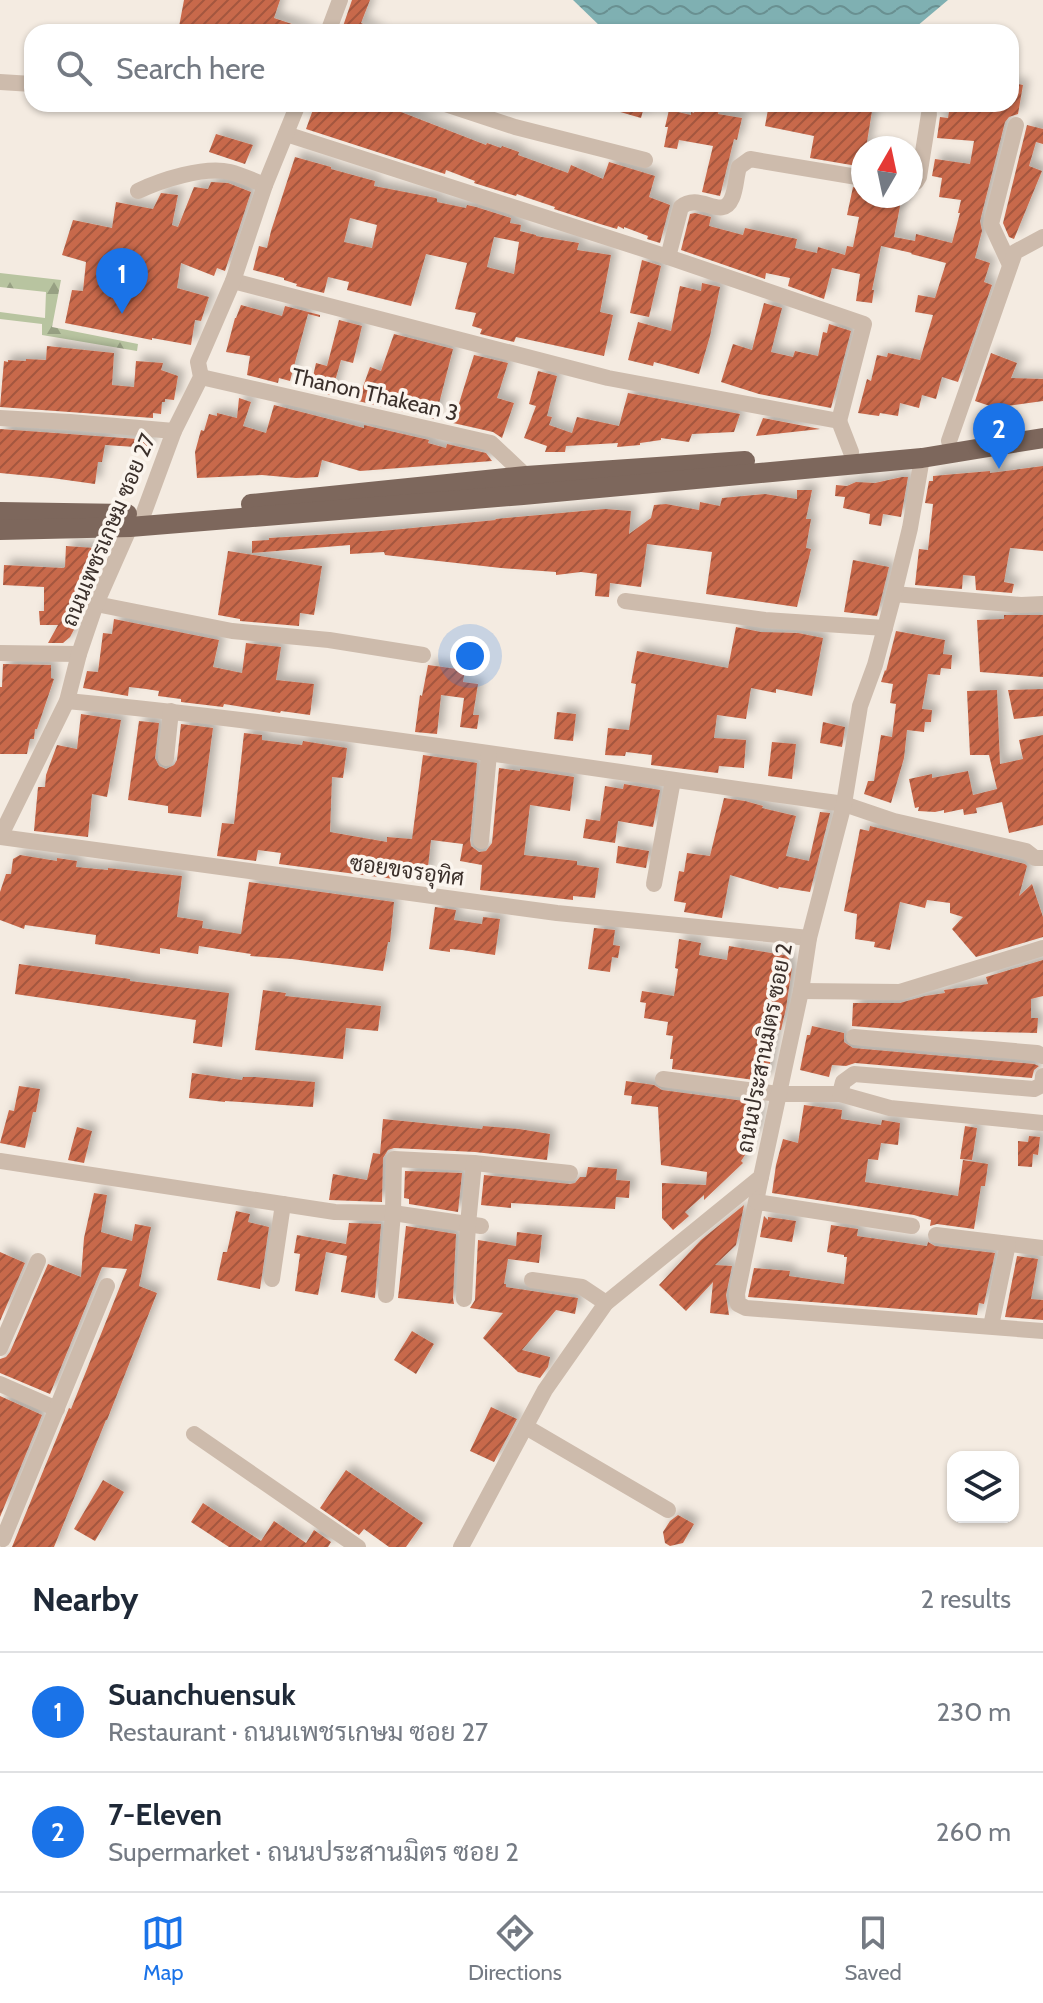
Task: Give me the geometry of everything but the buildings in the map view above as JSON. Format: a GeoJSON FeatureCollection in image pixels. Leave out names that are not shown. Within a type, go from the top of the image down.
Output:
{"type":"FeatureCollection","features":[{"type":"Feature","properties":{"kind":"main road"},"geometry":{"type":"LineString","coordinates":[[0,530],[508,496],[785,465],[851,452],[1043,427]]}},
{"type":"Feature","properties":{"kind":"main road"},"geometry":{"type":"LineString","coordinates":[[0,512],[136,521],[526,476],[922,458],[1043,438]]}},
{"type":"Feature","properties":{"kind":"street"},"geometry":{"type":"LineString","coordinates":[[331,24],[340,0]]}},
{"type":"Feature","properties":{"kind":"street"},"geometry":{"type":"LineString","coordinates":[[0,82],[24,84]]}},
{"type":"Feature","properties":{"kind":"street","name":"ถนนเพชรเกษม ซอย 27"},"geometry":{"type":"LineString","coordinates":[[0,837],[67,701],[96,604],[201,377],[198,362],[233,281],[265,185],[295,112]]}},
{"type":"Feature","properties":{"kind":"street"},"geometry":{"type":"LineString","coordinates":[[469,112],[515,127],[645,160]]}},
{"type":"Feature","properties":{"kind":"street"},"geometry":{"type":"LineString","coordinates":[[923,160],[929,114]]}},
{"type":"Feature","properties":{"kind":"street"},"geometry":{"type":"LineString","coordinates":[[1010,265],[991,224],[1016,125]]}},
{"type":"Feature","properties":{"kind":"street"},"geometry":{"type":"LineString","coordinates":[[286,134],[668,257],[864,324],[839,421],[851,452]]}},
{"type":"Feature","properties":{"kind":"street"},"geometry":{"type":"LineString","coordinates":[[668,257],[681,207],[693,201],[716,207],[727,205],[732,200],[739,167],[750,159],[851,176]]}},
{"type":"Feature","properties":{"kind":"street"},"geometry":{"type":"LineString","coordinates":[[138,191],[171,179],[219,170],[265,185]]}},
{"type":"Feature","properties":{"kind":"street"},"geometry":{"type":"LineString","coordinates":[[949,441],[1015,252],[1043,237]]}},
{"type":"Feature","properties":{"kind":"street"},"geometry":{"type":"LineString","coordinates":[[233,281],[608,378],[839,421]]}},
{"type":"Feature","properties":{"kind":"street","name":"Thanon Thakean 3"},"geometry":{"type":"LineString","coordinates":[[201,377],[491,443],[526,476]]}},
{"type":"Feature","properties":{"kind":"street"},"geometry":{"type":"LineString","coordinates":[[0,418],[174,431]]}},
{"type":"Feature","properties":{"kind":"street","name":"ถนนประสานมิตร ซอย 2"},"geometry":{"type":"LineString","coordinates":[[461,1547],[545,1390],[606,1303],[761,1177],[801,991],[809,938],[844,804],[860,706],[875,665],[894,594],[922,458]]}},
{"type":"Feature","properties":{"kind":"street"},"geometry":{"type":"LineString","coordinates":[[894,594],[1021,605],[1043,604]]}},
{"type":"Feature","properties":{"kind":"street"},"geometry":{"type":"LineString","coordinates":[[625,601],[765,620],[885,628]]}},
{"type":"Feature","properties":{"kind":"street"},"geometry":{"type":"LineString","coordinates":[[96,604],[232,631],[329,640],[423,655]]}},
{"type":"Feature","properties":{"kind":"street"},"geometry":{"type":"LineString","coordinates":[[0,653],[79,654]]}},
{"type":"Feature","properties":{"kind":"street"},"geometry":{"type":"LineString","coordinates":[[67,701],[171,711],[844,804],[894,821],[1026,851],[1035,858],[1043,858]]}},
{"type":"Feature","properties":{"kind":"street"},"geometry":{"type":"LineString","coordinates":[[166,758],[171,711]]}},
{"type":"Feature","properties":{"kind":"street"},"geometry":{"type":"LineString","coordinates":[[481,841],[489,754]]}},
{"type":"Feature","properties":{"kind":"street"},"geometry":{"type":"LineString","coordinates":[[654,884],[673,780]]}},
{"type":"Feature","properties":{"kind":"street","name":"ซอยขจรอุทิศ"},"geometry":{"type":"LineString","coordinates":[[0,837],[557,913],[809,938]]}},
{"type":"Feature","properties":{"kind":"street"},"geometry":{"type":"LineString","coordinates":[[801,991],[900,992],[1043,948]]}},
{"type":"Feature","properties":{"kind":"street"},"geometry":{"type":"LineString","coordinates":[[854,1037],[1043,1056]]}},
{"type":"Feature","properties":{"kind":"street"},"geometry":{"type":"LineString","coordinates":[[840,1094],[843,1082],[854,1074],[1034,1089],[1042,1085],[1043,1076]]}},
{"type":"Feature","properties":{"kind":"street"},"geometry":{"type":"LineString","coordinates":[[663,1079],[778,1094],[840,1094],[890,1108],[1043,1123]]}},
{"type":"Feature","properties":{"kind":"street"},"geometry":{"type":"LineString","coordinates":[[386,1295],[394,1159],[570,1173]]}},
{"type":"Feature","properties":{"kind":"street"},"geometry":{"type":"LineString","coordinates":[[0,1161],[335,1212],[393,1213],[474,1225]]}},
{"type":"Feature","properties":{"kind":"street"},"geometry":{"type":"LineString","coordinates":[[464,1299],[474,1225],[474,1163]]}},
{"type":"Feature","properties":{"kind":"street"},"geometry":{"type":"LineString","coordinates":[[761,1177],[737,1294],[738,1304],[746,1308],[1043,1331]]}},
{"type":"Feature","properties":{"kind":"street"},"geometry":{"type":"LineString","coordinates":[[757,1202],[912,1226]]}},
{"type":"Feature","properties":{"kind":"street"},"geometry":{"type":"LineString","coordinates":[[272,1279],[283,1204]]}},
{"type":"Feature","properties":{"kind":"street"},"geometry":{"type":"LineString","coordinates":[[936,1235],[1043,1248]]}},
{"type":"Feature","properties":{"kind":"street"},"geometry":{"type":"LineString","coordinates":[[991,1326],[1008,1244]]}},
{"type":"Feature","properties":{"kind":"street"},"geometry":{"type":"LineString","coordinates":[[0,1348],[38,1261]]}},
{"type":"Feature","properties":{"kind":"street"},"geometry":{"type":"LineString","coordinates":[[532,1280],[582,1287],[606,1303]]}},
{"type":"Feature","properties":{"kind":"street"},"geometry":{"type":"LineString","coordinates":[[3,1539],[107,1286]]}},
{"type":"Feature","properties":{"kind":"street"},"geometry":{"type":"LineString","coordinates":[[0,1384],[57,1409]]}},
{"type":"Feature","properties":{"kind":"street"},"geometry":{"type":"LineString","coordinates":[[526,1427],[668,1510]]}},
{"type":"Feature","properties":{"kind":"street"},"geometry":{"type":"LineString","coordinates":[[194,1434],[358,1547]]}},
{"type":"Feature","properties":{"kind":"green space"},"geometry":{"type":"Polygon","coordinates":[[[0,273],[61,280],[52,327],[138,344],[137,351],[42,335],[42,324],[0,319],[0,312],[45,318],[46,292],[0,287],[0,273]]]}},
{"type":"Feature","properties":{"kind":"water"},"geometry":{"type":"Polygon","coordinates":[[[573,0],[948,0],[920,24],[598,24],[573,0]]]}},
{"type":"Feature","properties":{"kind":"place","name":"Suanchuensuk"},"geometry":{"type":"Point","coordinates":[122,314]}},
{"type":"Feature","properties":{"kind":"place","name":"7-Eleven"},"geometry":{"type":"Point","coordinates":[999,469]}}]}
